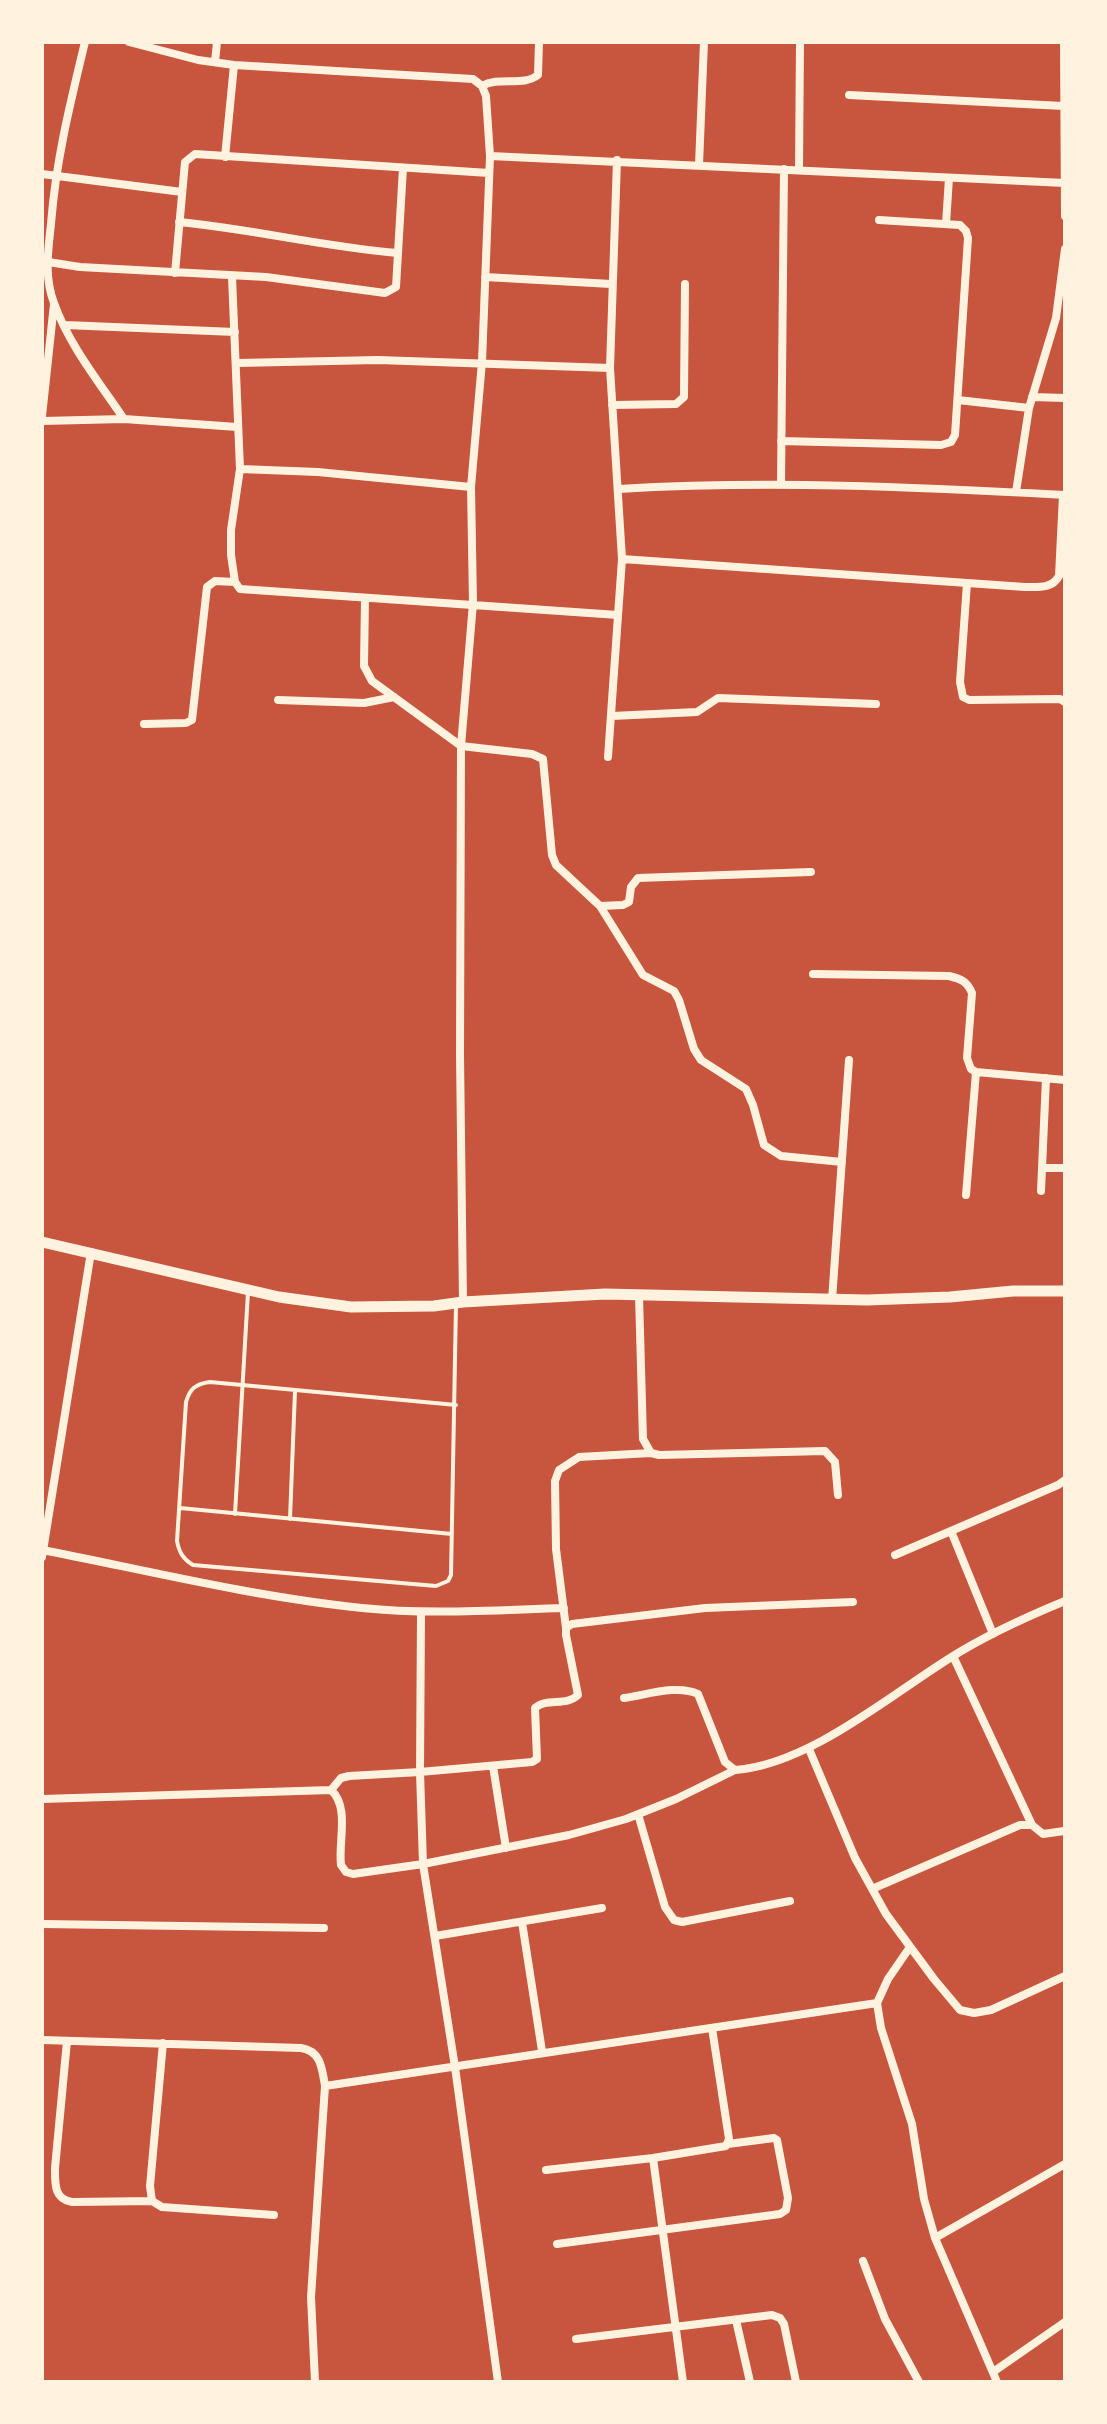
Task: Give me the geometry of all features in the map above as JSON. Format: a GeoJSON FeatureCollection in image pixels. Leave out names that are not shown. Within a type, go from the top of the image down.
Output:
{"type":"FeatureCollection","features":[{"type":"Feature","properties":{"kind":"street"},"geometry":{"type":"LineString","coordinates":[[85,42],[64,124],[45,261],[54,303],[75,346],[124,419]]}},
{"type":"Feature","properties":{"kind":"street"},"geometry":{"type":"LineString","coordinates":[[129,42],[163,46],[234,65],[473,79],[482,86],[486,96],[490,156],[482,362],[471,487],[473,603],[461,746],[460,1302]]}},
{"type":"Feature","properties":{"kind":"street"},"geometry":{"type":"LineString","coordinates":[[215,62],[217,42]]}},
{"type":"Feature","properties":{"kind":"street"},"geometry":{"type":"LineString","coordinates":[[482,86],[500,79],[535,79],[538,75],[539,42]]}},
{"type":"Feature","properties":{"kind":"street"},"geometry":{"type":"LineString","coordinates":[[699,165],[704,42]]}},
{"type":"Feature","properties":{"kind":"street"},"geometry":{"type":"LineString","coordinates":[[799,169],[800,42]]}},
{"type":"Feature","properties":{"kind":"street"},"geometry":{"type":"LineString","coordinates":[[1064,42],[1065,216]]}},
{"type":"Feature","properties":{"kind":"street"},"geometry":{"type":"LineString","coordinates":[[225,157],[234,65]]}},
{"type":"Feature","properties":{"kind":"street"},"geometry":{"type":"LineString","coordinates":[[849,95],[1063,106]]}},
{"type":"Feature","properties":{"kind":"street"},"geometry":{"type":"LineString","coordinates":[[175,273],[185,162],[189,156],[489,173]]}},
{"type":"Feature","properties":{"kind":"street"},"geometry":{"type":"LineString","coordinates":[[490,156],[1064,183]]}},
{"type":"Feature","properties":{"kind":"street"},"geometry":{"type":"LineString","coordinates":[[608,757],[622,559],[610,368],[617,160]]}},
{"type":"Feature","properties":{"kind":"street"},"geometry":{"type":"LineString","coordinates":[[45,261],[80,267],[266,277],[385,293],[396,287],[403,168]]}},
{"type":"Feature","properties":{"kind":"street"},"geometry":{"type":"LineString","coordinates":[[781,484],[784,169]]}},
{"type":"Feature","properties":{"kind":"street"},"geometry":{"type":"LineString","coordinates":[[42,174],[182,192]]}},
{"type":"Feature","properties":{"kind":"street"},"geometry":{"type":"LineString","coordinates":[[946,224],[949,178]]}},
{"type":"Feature","properties":{"kind":"street"},"geometry":{"type":"LineString","coordinates":[[781,441],[941,445],[951,442],[955,435],[966,231],[960,225],[879,220]]}},
{"type":"Feature","properties":{"kind":"street"},"geometry":{"type":"LineString","coordinates":[[179,222],[398,253]]}},
{"type":"Feature","properties":{"kind":"street"},"geometry":{"type":"LineString","coordinates":[[1016,492],[1029,408],[1056,318],[1065,249]]}},
{"type":"Feature","properties":{"kind":"street"},"geometry":{"type":"LineString","coordinates":[[232,277],[240,469],[231,530],[235,582],[240,589],[618,615]]}},
{"type":"Feature","properties":{"kind":"street"},"geometry":{"type":"LineString","coordinates":[[485,277],[611,284]]}},
{"type":"Feature","properties":{"kind":"street"},"geometry":{"type":"LineString","coordinates":[[612,405],[676,404],[684,397],[685,284]]}},
{"type":"Feature","properties":{"kind":"street"},"geometry":{"type":"LineString","coordinates":[[54,303],[45,356],[42,418],[124,419],[237,427]]}},
{"type":"Feature","properties":{"kind":"street"},"geometry":{"type":"LineString","coordinates":[[65,325],[235,332]]}},
{"type":"Feature","properties":{"kind":"street"},"geometry":{"type":"LineString","coordinates":[[237,363],[378,360],[610,368]]}},
{"type":"Feature","properties":{"kind":"street"},"geometry":{"type":"LineString","coordinates":[[1032,397],[1065,398]]}},
{"type":"Feature","properties":{"kind":"street"},"geometry":{"type":"LineString","coordinates":[[958,400],[1029,408]]}},
{"type":"Feature","properties":{"kind":"street"},"geometry":{"type":"LineString","coordinates":[[240,469],[318,472],[471,487]]}},
{"type":"Feature","properties":{"kind":"street"},"geometry":{"type":"LineString","coordinates":[[619,489],[781,484],[1064,495],[1059,576],[1056,582],[1048,586],[1025,587],[622,559]]}},
{"type":"Feature","properties":{"kind":"street"},"geometry":{"type":"LineString","coordinates":[[144,724],[186,723],[192,720],[207,587],[215,581],[235,582]]}},
{"type":"Feature","properties":{"kind":"street"},"geometry":{"type":"LineString","coordinates":[[967,583],[960,682],[963,697],[969,700],[1060,699],[1065,702]]}},
{"type":"Feature","properties":{"kind":"street"},"geometry":{"type":"LineString","coordinates":[[365,598],[364,666],[372,681],[461,746],[532,754],[543,759],[552,855],[556,865],[600,906],[643,975],[674,991],[694,1049],[701,1060],[746,1089],[764,1145],[781,1156],[842,1162]]}},
{"type":"Feature","properties":{"kind":"street"},"geometry":{"type":"LineString","coordinates":[[278,700],[364,703],[394,697]]}},
{"type":"Feature","properties":{"kind":"street"},"geometry":{"type":"LineString","coordinates":[[612,716],[697,712],[718,698],[876,704]]}},
{"type":"Feature","properties":{"kind":"street"},"geometry":{"type":"LineString","coordinates":[[600,906],[623,905],[631,897],[633,881],[647,876],[811,872]]}},
{"type":"Feature","properties":{"kind":"street"},"geometry":{"type":"LineString","coordinates":[[813,974],[949,976],[961,979],[968,984],[972,993],[968,1065],[976,1072],[1065,1080]]}},
{"type":"Feature","properties":{"kind":"street"},"geometry":{"type":"LineString","coordinates":[[832,1300],[849,1060]]}},
{"type":"Feature","properties":{"kind":"street"},"geometry":{"type":"LineString","coordinates":[[966,1195],[976,1072]]}},
{"type":"Feature","properties":{"kind":"street"},"geometry":{"type":"LineString","coordinates":[[1041,1191],[1046,1078]]}},
{"type":"Feature","properties":{"kind":"street"},"geometry":{"type":"LineString","coordinates":[[1042,1168],[1065,1168]]}},
{"type":"Feature","properties":{"kind":"street"},"geometry":{"type":"LineString","coordinates":[[42,1242],[248,1289],[351,1307],[434,1306],[460,1302],[639,1295],[832,1300],[1065,1291]]}},
{"type":"Feature","properties":{"kind":"street"},"geometry":{"type":"LineString","coordinates":[[91,1252],[43,1553],[361,1608],[421,1613],[564,1608]]}},
{"type":"Feature","properties":{"kind":"street"},"geometry":{"type":"LineString","coordinates":[[639,1295],[643,1439],[651,1453]]}},
{"type":"Feature","properties":{"kind":"street"},"geometry":{"type":"LineString","coordinates":[[331,1790],[341,1778],[349,1776],[493,1766],[537,1759],[535,1708],[542,1703],[570,1701],[578,1695],[556,1549],[555,1481],[559,1470],[579,1457],[825,1451],[835,1462],[838,1495]]}},
{"type":"Feature","properties":{"kind":"street"},"geometry":{"type":"LineString","coordinates":[[895,1555],[1065,1480]]}},
{"type":"Feature","properties":{"kind":"street"},"geometry":{"type":"LineString","coordinates":[[951,1531],[993,1634]]}},
{"type":"Feature","properties":{"kind":"street"},"geometry":{"type":"LineString","coordinates":[[42,1799],[331,1790],[338,1797],[341,1807],[341,1865],[346,1872],[353,1874],[506,1848],[569,1835],[638,1814],[735,1770],[809,1749],[953,1656],[1065,1601]]}},
{"type":"Feature","properties":{"kind":"street"},"geometry":{"type":"LineString","coordinates":[[566,1628],[579,1622],[658,1612],[853,1602]]}},
{"type":"Feature","properties":{"kind":"street"},"geometry":{"type":"LineString","coordinates":[[421,1613],[423,1864],[455,2067],[498,2382]]}},
{"type":"Feature","properties":{"kind":"street"},"geometry":{"type":"LineString","coordinates":[[953,1656],[1032,1825],[1043,1834],[1065,1830],[1065,1837]]}},
{"type":"Feature","properties":{"kind":"street"},"geometry":{"type":"LineString","coordinates":[[624,1698],[679,1690],[698,1694],[725,1762],[735,1770]]}},
{"type":"Feature","properties":{"kind":"street"},"geometry":{"type":"LineString","coordinates":[[809,1749],[834,1813],[872,1889],[910,1947],[960,2010],[974,2013],[991,2010],[1065,1976]]}},
{"type":"Feature","properties":{"kind":"street"},"geometry":{"type":"LineString","coordinates":[[493,1766],[506,1848]]}},
{"type":"Feature","properties":{"kind":"street"},"geometry":{"type":"LineString","coordinates":[[638,1814],[665,1907],[674,1920],[682,1922],[790,1901]]}},
{"type":"Feature","properties":{"kind":"street"},"geometry":{"type":"LineString","coordinates":[[872,1889],[1020,1825],[1032,1825]]}},
{"type":"Feature","properties":{"kind":"street"},"geometry":{"type":"LineString","coordinates":[[435,1936],[602,1908]]}},
{"type":"Feature","properties":{"kind":"street"},"geometry":{"type":"LineString","coordinates":[[522,1922],[542,2051]]}},
{"type":"Feature","properties":{"kind":"street"},"geometry":{"type":"LineString","coordinates":[[42,1924],[324,1928]]}},
{"type":"Feature","properties":{"kind":"street"},"geometry":{"type":"LineString","coordinates":[[910,1947],[888,1979],[877,2003],[881,2028],[912,2124],[924,2199],[935,2238],[997,2382]]}},
{"type":"Feature","properties":{"kind":"street"},"geometry":{"type":"LineString","coordinates":[[325,2086],[877,2003]]}},
{"type":"Feature","properties":{"kind":"street"},"geometry":{"type":"LineString","coordinates":[[712,2028],[728,2144]]}},
{"type":"Feature","properties":{"kind":"street"},"geometry":{"type":"LineString","coordinates":[[42,2040],[308,2049],[321,2062],[325,2086],[311,2297],[315,2382]]}},
{"type":"Feature","properties":{"kind":"street"},"geometry":{"type":"LineString","coordinates":[[67,2041],[55,2168],[55,2187],[59,2196],[72,2202],[152,2201],[162,2207],[274,2215]]}},
{"type":"Feature","properties":{"kind":"street"},"geometry":{"type":"LineString","coordinates":[[152,2201],[150,2186],[163,2043]]}},
{"type":"Feature","properties":{"kind":"street"},"geometry":{"type":"LineString","coordinates":[[546,2170],[653,2158],[774,2138],[777,2140],[788,2198],[786,2210],[780,2214],[557,2244]]}},
{"type":"Feature","properties":{"kind":"street"},"geometry":{"type":"LineString","coordinates":[[653,2158],[683,2382]]}},
{"type":"Feature","properties":{"kind":"street"},"geometry":{"type":"LineString","coordinates":[[935,2238],[1065,2164]]}},
{"type":"Feature","properties":{"kind":"street"},"geometry":{"type":"LineString","coordinates":[[863,2261],[885,2319],[919,2382]]}},
{"type":"Feature","properties":{"kind":"street"},"geometry":{"type":"LineString","coordinates":[[576,2339],[772,2315],[784,2324],[796,2382]]}},
{"type":"Feature","properties":{"kind":"street"},"geometry":{"type":"LineString","coordinates":[[736,2320],[750,2382]]}},
{"type":"Feature","properties":{"kind":"street"},"geometry":{"type":"LineString","coordinates":[[993,2372],[1065,2322]]}},
{"type":"Feature","properties":{"kind":"lane"},"geometry":{"type":"LineString","coordinates":[[235,1514],[240,1385],[248,1289]]}},
{"type":"Feature","properties":{"kind":"lane"},"geometry":{"type":"LineString","coordinates":[[456,1405],[210,1382],[197,1384],[189,1392],[186,1402],[177,1541],[179,1551],[193,1565],[436,1586],[448,1581],[451,1575],[460,1302]]}},
{"type":"Feature","properties":{"kind":"lane"},"geometry":{"type":"LineString","coordinates":[[290,1519],[295,1391]]}},
{"type":"Feature","properties":{"kind":"lane"},"geometry":{"type":"LineString","coordinates":[[179,1508],[452,1534]]}}]}
